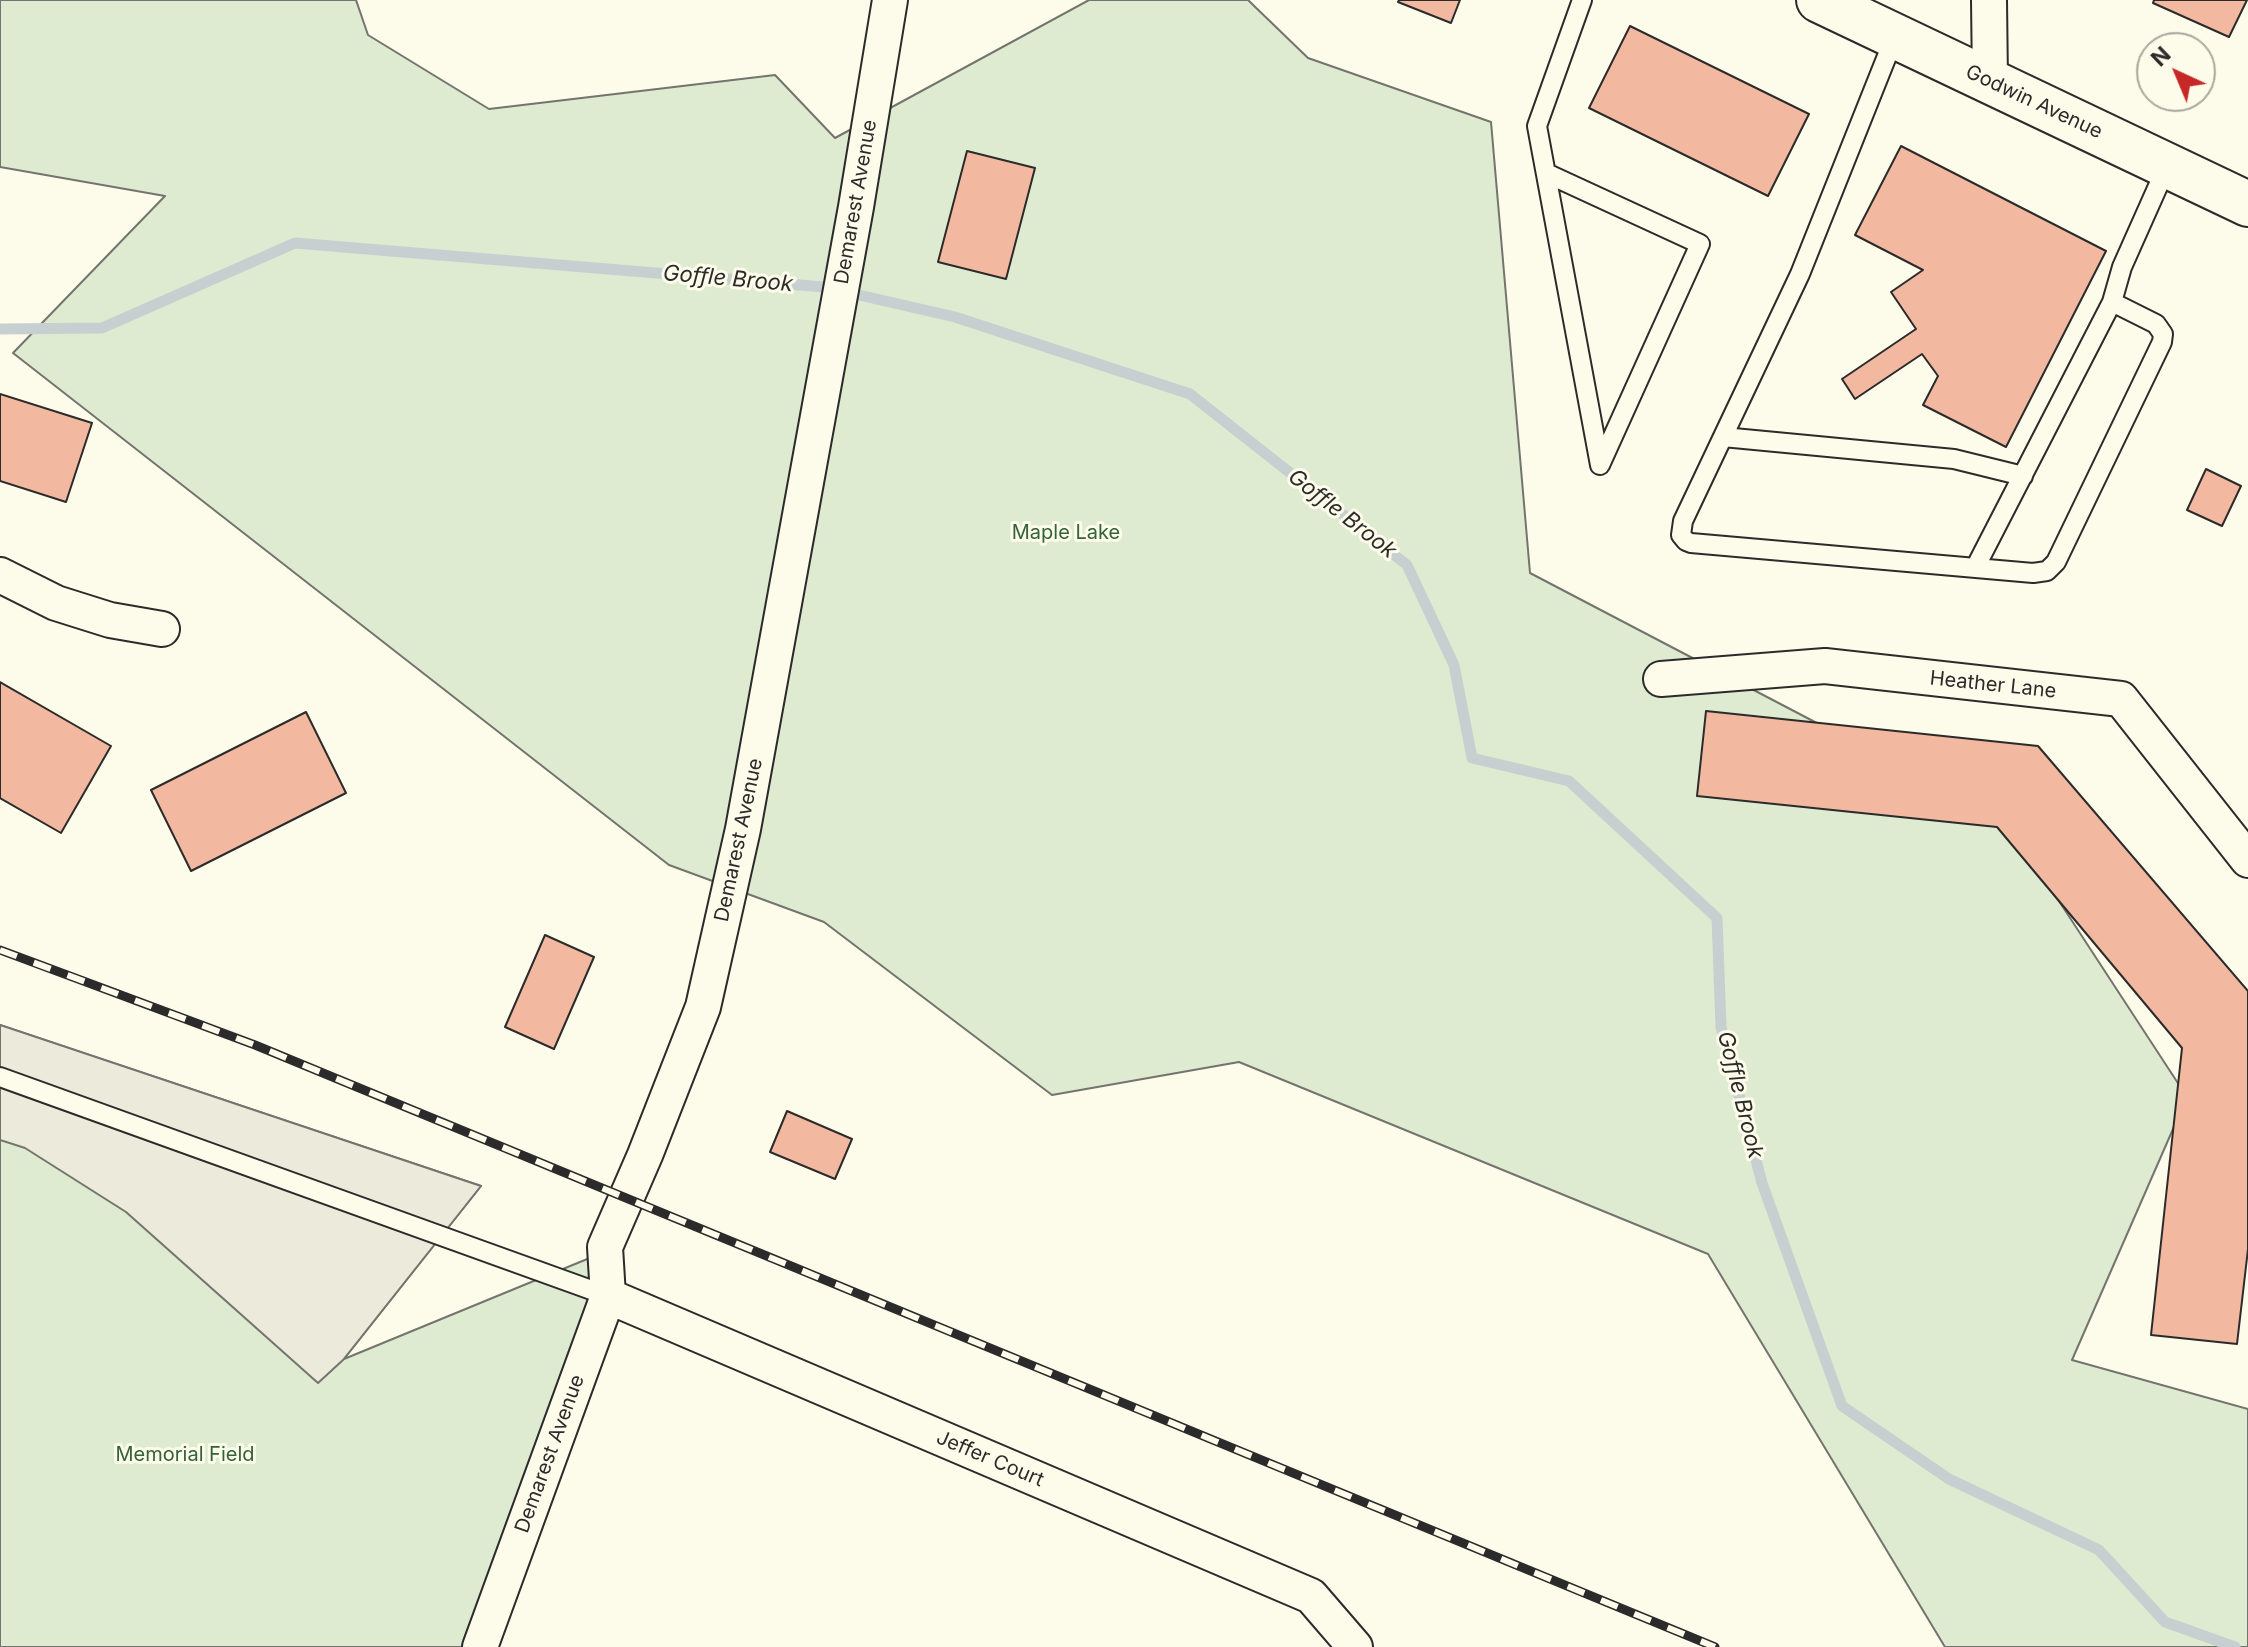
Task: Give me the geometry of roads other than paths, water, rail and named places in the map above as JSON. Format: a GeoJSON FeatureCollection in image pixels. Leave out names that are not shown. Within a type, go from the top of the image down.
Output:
{"type":"FeatureCollection","features":[{"type":"Feature","properties":{"kind":"main road","name":"Godwin Avenue"},"geometry":{"type":"LineString","coordinates":[[1819,0],[2248,204]]}},
{"type":"Feature","properties":{"kind":"street","name":"Demarest Avenue"},"geometry":{"type":"LineString","coordinates":[[480,1647],[608,1296],[605,1247],[703,1007],[743,829],[856,207],[890,0]]}},
{"type":"Feature","properties":{"kind":"street"},"geometry":{"type":"LineString","coordinates":[[1989,0],[1990,81]]}},
{"type":"Feature","properties":{"kind":"street"},"geometry":{"type":"LineString","coordinates":[[0,575],[56,603],[110,620],[162,629]]}},
{"type":"Feature","properties":{"kind":"street","name":"Heather Lane"},"geometry":{"type":"LineString","coordinates":[[1661,679],[1825,666],[2121,699],[2248,860]]}},
{"type":"Feature","properties":{"kind":"street","name":"Jeffer Court"},"geometry":{"type":"LineString","coordinates":[[608,1296],[1311,1596],[1355,1647]]}},
{"type":"Feature","properties":{"kind":"lane"},"geometry":{"type":"LineString","coordinates":[[1546,173],[1700,244],[1600,465],[1537,126],[1582,0]]}},
{"type":"Feature","properties":{"kind":"lane"},"geometry":{"type":"LineString","coordinates":[[1895,36],[1800,274],[1683,521],[1681,535],[1691,543],[2033,573],[2047,571],[2056,562],[2162,342],[2163,334],[2156,324],[2112,302]]}},
{"type":"Feature","properties":{"kind":"lane"},"geometry":{"type":"LineString","coordinates":[[1975,568],[2112,302],[2122,267],[2167,166]]}},
{"type":"Feature","properties":{"kind":"lane"},"geometry":{"type":"LineString","coordinates":[[1723,437],[1954,459],[2023,476]]}},
{"type":"Feature","properties":{"kind":"lane"},"geometry":{"type":"LineString","coordinates":[[0,1077],[608,1296]]}},
{"type":"Feature","properties":{"kind":"waterway","name":"Goffle Brook"},"geometry":{"type":"LineString","coordinates":[[0,329],[102,328],[295,243],[824,287],[955,317],[1190,394],[1407,565],[1454,665],[1472,758],[1569,781],[1717,918],[1721,1027],[1762,1183],[1842,1406],[1949,1479],[2099,1550],[2165,1622],[2235,1647]]}},
{"type":"Feature","properties":{"kind":"railway"},"geometry":{"type":"LineString","coordinates":[[0,950],[255,1045],[1715,1647]]}},
{"type":"Feature","properties":{"kind":"park label","name":"Maple Lake"},"geometry":{"type":"Point","coordinates":[1066,533]}},
{"type":"Feature","properties":{"kind":"park label","name":"Memorial Field"},"geometry":{"type":"Point","coordinates":[185,1455]}}]}
